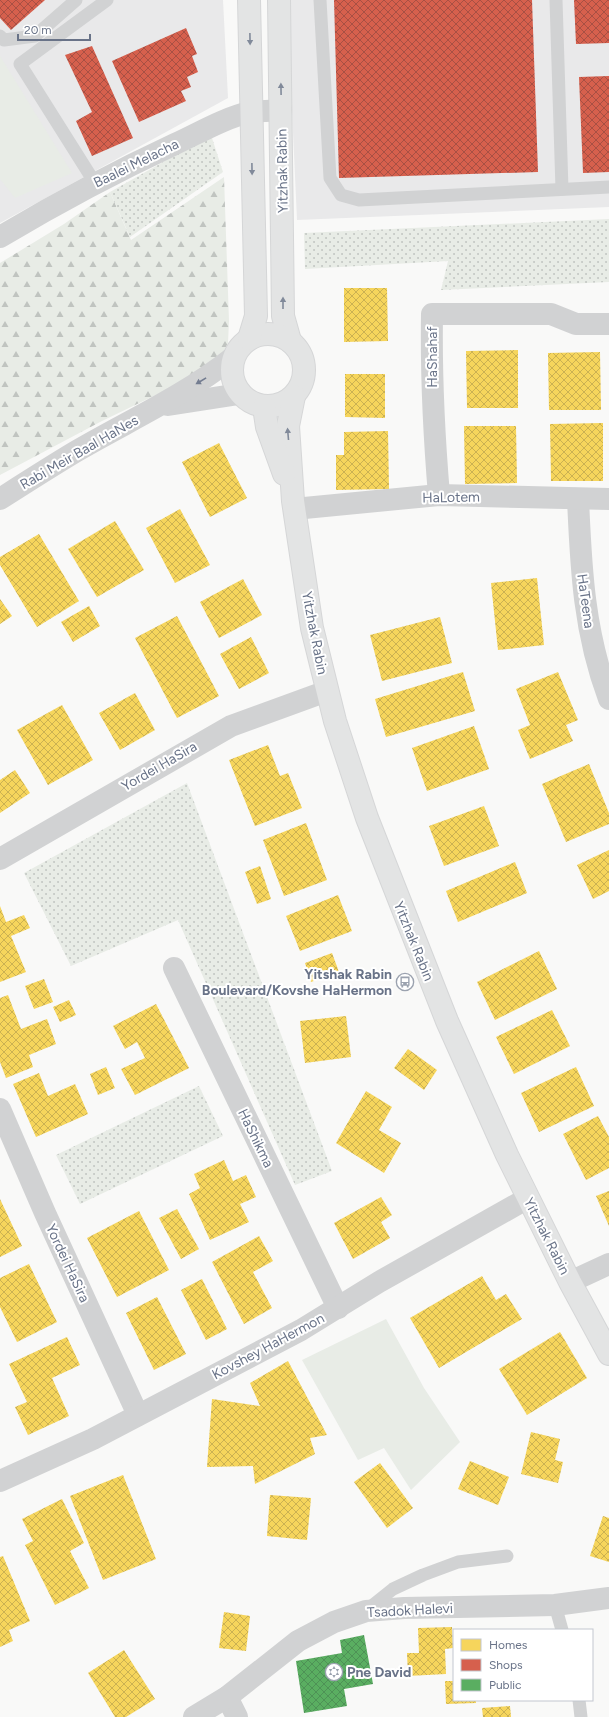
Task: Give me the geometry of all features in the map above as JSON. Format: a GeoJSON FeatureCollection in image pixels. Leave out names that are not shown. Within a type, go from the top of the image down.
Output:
{"type":"FeatureCollection","features":[{"type":"Feature","properties":{"kind":"street"},"geometry":{"type":"LineString","coordinates":[[249,0],[256,316],[249,339]]}},
{"type":"Feature","properties":{"kind":"street","name":"Yitzhak Rabin"},"geometry":{"type":"LineString","coordinates":[[279,0],[283,316],[290,341]]}},
{"type":"Feature","properties":{"kind":"street","name":"Baalei Melacha"},"geometry":{"type":"LineString","coordinates":[[0,238],[45,210],[94,183],[209,128],[251,112],[281,110]]}},
{"type":"Feature","properties":{"kind":"street","name":"HaShahaf"},"geometry":{"type":"LineString","coordinates":[[439,495],[433,417],[431,359],[432,314],[551,314],[576,324],[609,324]]}},
{"type":"Feature","properties":{"kind":"street"},"geometry":{"type":"LineString","coordinates":[[260,334],[273,334],[290,341],[301,355],[304,366],[304,377],[294,396],[275,406],[264,407],[240,394],[233,382],[231,368],[232,358],[242,344],[260,334]]}},
{"type":"Feature","properties":{"kind":"street","name":"Rabi Meir Baal HaNes"},"geometry":{"type":"LineString","coordinates":[[0,499],[75,452],[209,377],[232,358]]}},
{"type":"Feature","properties":{"kind":"street","name":"Rabi Meir Baal HaNes"},"geometry":{"type":"LineString","coordinates":[[159,406],[216,399],[240,394]]}},
{"type":"Feature","properties":{"kind":"street","name":"Yitzhak Rabin"},"geometry":{"type":"LineString","coordinates":[[294,396],[288,426],[294,505],[312,628],[326,691],[367,818],[446,1021],[528,1198],[570,1282],[609,1354]]}},
{"type":"Feature","properties":{"kind":"street","name":"Yitzhak Rabin"},"geometry":{"type":"LineString","coordinates":[[264,407],[267,427],[294,505]]}},
{"type":"Feature","properties":{"kind":"street","name":"HaLotem"},"geometry":{"type":"LineString","coordinates":[[294,505],[439,495],[609,499]]}},
{"type":"Feature","properties":{"kind":"street","name":"HaTeena"},"geometry":{"type":"LineString","coordinates":[[578,499],[581,574],[588,624],[609,699]]}},
{"type":"Feature","properties":{"kind":"street","name":"Yordei HaSira"},"geometry":{"type":"LineString","coordinates":[[0,859],[230,726],[326,691]]}},
{"type":"Feature","properties":{"kind":"street","name":"HaShikma"},"geometry":{"type":"LineString","coordinates":[[174,968],[338,1308]]}},
{"type":"Feature","properties":{"kind":"street","name":"Yordei HaSira"},"geometry":{"type":"LineString","coordinates":[[0,1109],[45,1213],[138,1415]]}},
{"type":"Feature","properties":{"kind":"street","name":"Kovshey HaHermon"},"geometry":{"type":"LineString","coordinates":[[0,1481],[93,1439],[301,1330],[379,1282],[528,1198]]}},
{"type":"Feature","properties":{"kind":"street"},"geometry":{"type":"LineString","coordinates":[[570,1282],[609,1264]]}},
{"type":"Feature","properties":{"kind":"street","name":"Tsadok Halevi"},"geometry":{"type":"LineString","coordinates":[[194,1717],[228,1697],[298,1641],[334,1622],[366,1611],[404,1608],[555,1605],[609,1598]]}},
{"type":"Feature","properties":{"kind":"street"},"geometry":{"type":"LineString","coordinates":[[228,1697],[237,1717]]}},
{"type":"Feature","properties":{"kind":"lane"},"geometry":{"type":"LineString","coordinates":[[0,36],[4,40],[35,36],[76,0]]}},
{"type":"Feature","properties":{"kind":"lane"},"geometry":{"type":"LineString","coordinates":[[94,183],[20,64],[107,0]]}},
{"type":"Feature","properties":{"kind":"lane"},"geometry":{"type":"LineString","coordinates":[[320,0],[330,178],[341,195],[358,200],[609,187]]}},
{"type":"Feature","properties":{"kind":"lane"},"geometry":{"type":"LineString","coordinates":[[556,0],[562,189]]}},
{"type":"Feature","properties":{"kind":"lane"},"geometry":{"type":"LineString","coordinates":[[366,1611],[393,1589],[423,1575],[458,1562],[507,1556]]}},
{"type":"Feature","properties":{"kind":"lane"},"geometry":{"type":"LineString","coordinates":[[555,1605],[562,1629]]}},
{"type":"Feature","properties":{"kind":"lane"},"geometry":{"type":"LineString","coordinates":[[578,1701],[581,1717]]}},
{"type":"Feature","properties":{"kind":"shaded area"},"geometry":{"type":"Polygon","coordinates":[[[0,0],[223,0],[228,98],[0,223],[0,0]]]}},
{"type":"Feature","properties":{"kind":"shaded area"},"geometry":{"type":"Polygon","coordinates":[[[287,0],[609,0],[609,207],[297,220],[287,0]]]}},
{"type":"Feature","properties":{"kind":"green space"},"geometry":{"type":"Polygon","coordinates":[[[0,56],[72,173],[15,198],[0,179],[0,56]]]}},
{"type":"Feature","properties":{"kind":"green space"},"geometry":{"type":"Polygon","coordinates":[[[211,135],[223,172],[130,237],[110,192],[211,135]]]}},
{"type":"Feature","properties":{"kind":"green space"},"geometry":{"type":"Polygon","coordinates":[[[224,177],[229,321],[228,343],[216,366],[102,421],[0,475],[0,263],[64,224],[110,192],[131,240],[224,177]]]}},
{"type":"Feature","properties":{"kind":"green space"},"geometry":{"type":"Polygon","coordinates":[[[609,219],[609,282],[441,290],[448,261],[305,269],[304,233],[609,219]]]}},
{"type":"Feature","properties":{"kind":"green space"},"geometry":{"type":"Polygon","coordinates":[[[187,783],[332,1171],[295,1185],[178,920],[71,966],[24,873],[187,783]]]}},
{"type":"Feature","properties":{"kind":"green space"},"geometry":{"type":"Polygon","coordinates":[[[199,1086],[223,1136],[80,1204],[56,1155],[199,1086]]]}},
{"type":"Feature","properties":{"kind":"green space"},"geometry":{"type":"Polygon","coordinates":[[[386,1319],[424,1388],[460,1442],[411,1490],[384,1448],[358,1460],[302,1360],[386,1319]]]}},
{"type":"Feature","properties":{"kind":"building: Homes"},"geometry":{"type":"Polygon","coordinates":[[[344,288],[387,288],[388,341],[344,342],[344,288]]]}},
{"type":"Feature","properties":{"kind":"building: Homes"},"geometry":{"type":"Polygon","coordinates":[[[518,350],[518,408],[467,408],[466,351],[518,350]]]}},
{"type":"Feature","properties":{"kind":"building: Homes"},"geometry":{"type":"Polygon","coordinates":[[[600,352],[601,410],[549,410],[548,353],[600,352]]]}},
{"type":"Feature","properties":{"kind":"building: Homes"},"geometry":{"type":"Polygon","coordinates":[[[345,374],[385,374],[385,418],[345,417],[345,374]]]}},
{"type":"Feature","properties":{"kind":"building: Homes"},"geometry":{"type":"Polygon","coordinates":[[[603,423],[603,481],[551,481],[550,424],[603,423]]]}},
{"type":"Feature","properties":{"kind":"building: Homes"},"geometry":{"type":"Polygon","coordinates":[[[464,426],[516,426],[517,483],[465,484],[464,426]]]}},
{"type":"Feature","properties":{"kind":"building: Homes"},"geometry":{"type":"Polygon","coordinates":[[[388,431],[389,489],[336,490],[336,455],[344,455],[344,432],[388,431]]]}},
{"type":"Feature","properties":{"kind":"building: Homes"},"geometry":{"type":"Polygon","coordinates":[[[219,443],[247,498],[210,517],[182,462],[219,443]]]}},
{"type":"Feature","properties":{"kind":"building: Homes"},"geometry":{"type":"Polygon","coordinates":[[[180,509],[210,565],[175,583],[146,528],[180,509]]]}},
{"type":"Feature","properties":{"kind":"building: Homes"},"geometry":{"type":"Polygon","coordinates":[[[115,521],[144,570],[97,597],[68,549],[115,521]]]}},
{"type":"Feature","properties":{"kind":"building: Homes"},"geometry":{"type":"Polygon","coordinates":[[[39,534],[79,601],[37,627],[0,565],[0,557],[39,534]]]}},
{"type":"Feature","properties":{"kind":"building: Homes"},"geometry":{"type":"Polygon","coordinates":[[[537,578],[544,645],[498,650],[491,583],[537,578]]]}},
{"type":"Feature","properties":{"kind":"building: Homes"},"geometry":{"type":"Polygon","coordinates":[[[243,579],[262,615],[219,638],[200,602],[243,579]]]}},
{"type":"Feature","properties":{"kind":"building: Homes"},"geometry":{"type":"Polygon","coordinates":[[[0,599],[12,616],[0,624],[0,599]]]}},
{"type":"Feature","properties":{"kind":"building: Homes"},"geometry":{"type":"Polygon","coordinates":[[[89,606],[100,626],[73,642],[61,622],[89,606]]]}},
{"type":"Feature","properties":{"kind":"building: Homes"},"geometry":{"type":"Polygon","coordinates":[[[177,616],[219,696],[177,718],[135,638],[177,616]]]}},
{"type":"Feature","properties":{"kind":"building: Homes"},"geometry":{"type":"Polygon","coordinates":[[[440,617],[452,663],[382,681],[370,635],[440,617]]]}},
{"type":"Feature","properties":{"kind":"building: Homes"},"geometry":{"type":"Polygon","coordinates":[[[251,637],[269,673],[239,689],[220,654],[251,637]]]}},
{"type":"Feature","properties":{"kind":"building: Homes"},"geometry":{"type":"Polygon","coordinates":[[[463,672],[475,711],[386,737],[375,699],[463,672]]]}},
{"type":"Feature","properties":{"kind":"building: Homes"},"geometry":{"type":"Polygon","coordinates":[[[558,672],[578,720],[566,725],[573,741],[530,759],[518,730],[530,725],[516,689],[558,672]]]}},
{"type":"Feature","properties":{"kind":"building: Homes"},"geometry":{"type":"Polygon","coordinates":[[[135,693],[155,730],[120,750],[99,713],[135,693]]]}},
{"type":"Feature","properties":{"kind":"building: Homes"},"geometry":{"type":"Polygon","coordinates":[[[62,705],[93,760],[48,785],[17,730],[62,705]]]}},
{"type":"Feature","properties":{"kind":"building: Homes"},"geometry":{"type":"Polygon","coordinates":[[[474,726],[489,769],[427,791],[412,748],[474,726]]]}},
{"type":"Feature","properties":{"kind":"building: Homes"},"geometry":{"type":"Polygon","coordinates":[[[268,745],[280,776],[288,773],[302,808],[255,826],[229,760],[268,745]]]}},
{"type":"Feature","properties":{"kind":"building: Homes"},"geometry":{"type":"Polygon","coordinates":[[[589,764],[609,813],[609,824],[566,842],[542,784],[589,764]]]}},
{"type":"Feature","properties":{"kind":"building: Homes"},"geometry":{"type":"Polygon","coordinates":[[[15,770],[30,793],[0,813],[0,780],[15,770]]]}},
{"type":"Feature","properties":{"kind":"building: Homes"},"geometry":{"type":"Polygon","coordinates":[[[484,806],[499,846],[444,866],[429,826],[484,806]]]}},
{"type":"Feature","properties":{"kind":"building: Homes"},"geometry":{"type":"Polygon","coordinates":[[[306,823],[327,880],[284,896],[263,840],[306,823]]]}},
{"type":"Feature","properties":{"kind":"building: Homes"},"geometry":{"type":"Polygon","coordinates":[[[609,850],[609,891],[593,899],[577,865],[609,850]]]}},
{"type":"Feature","properties":{"kind":"building: Homes"},"geometry":{"type":"Polygon","coordinates":[[[515,862],[527,893],[458,922],[446,891],[515,862]]]}},
{"type":"Feature","properties":{"kind":"building: Homes"},"geometry":{"type":"Polygon","coordinates":[[[260,866],[271,899],[257,904],[245,872],[260,866]]]}},
{"type":"Feature","properties":{"kind":"building: Homes"},"geometry":{"type":"Polygon","coordinates":[[[338,895],[352,931],[300,951],[286,916],[338,895]]]}},
{"type":"Feature","properties":{"kind":"building: Homes"},"geometry":{"type":"Polygon","coordinates":[[[0,906],[6,922],[24,915],[30,928],[11,936],[26,972],[0,982],[0,906]]]}},
{"type":"Feature","properties":{"kind":"building: Homes"},"geometry":{"type":"Polygon","coordinates":[[[539,951],[557,989],[495,1020],[477,982],[539,951]]]}},
{"type":"Feature","properties":{"kind":"building: Homes"},"geometry":{"type":"Polygon","coordinates":[[[332,953],[339,972],[311,982],[305,963],[332,953]]]}},
{"type":"Feature","properties":{"kind":"building: Homes"},"geometry":{"type":"Polygon","coordinates":[[[44,979],[53,1002],[34,1009],[25,986],[44,979]]]}},
{"type":"Feature","properties":{"kind":"building: Homes"},"geometry":{"type":"Polygon","coordinates":[[[8,995],[21,1029],[47,1019],[56,1044],[29,1055],[33,1067],[6,1078],[0,1062],[0,998],[8,995]]]}},
{"type":"Feature","properties":{"kind":"building: Homes"},"geometry":{"type":"Polygon","coordinates":[[[69,1000],[76,1015],[60,1022],[53,1007],[69,1000]]]}},
{"type":"Feature","properties":{"kind":"building: Homes"},"geometry":{"type":"Polygon","coordinates":[[[156,1004],[189,1068],[135,1095],[121,1069],[145,1058],[137,1042],[125,1049],[113,1026],[156,1004]]]}},
{"type":"Feature","properties":{"kind":"building: Homes"},"geometry":{"type":"Polygon","coordinates":[[[552,1010],[570,1046],[514,1074],[496,1037],[552,1010]]]}},
{"type":"Feature","properties":{"kind":"building: Homes"},"geometry":{"type":"Polygon","coordinates":[[[346,1016],[351,1057],[305,1063],[300,1021],[346,1016]]]}},
{"type":"Feature","properties":{"kind":"building: Homes"},"geometry":{"type":"Polygon","coordinates":[[[408,1049],[437,1070],[424,1090],[394,1068],[408,1049]]]}},
{"type":"Feature","properties":{"kind":"building: Homes"},"geometry":{"type":"Polygon","coordinates":[[[106,1067],[115,1088],[98,1095],[90,1074],[106,1067]]]}},
{"type":"Feature","properties":{"kind":"building: Homes"},"geometry":{"type":"Polygon","coordinates":[[[576,1067],[594,1106],[539,1132],[521,1093],[576,1067]]]}},
{"type":"Feature","properties":{"kind":"building: Homes"},"geometry":{"type":"Polygon","coordinates":[[[39,1073],[48,1096],[75,1084],[88,1114],[36,1137],[13,1084],[39,1073]]]}},
{"type":"Feature","properties":{"kind":"building: Homes"},"geometry":{"type":"Polygon","coordinates":[[[366,1091],[392,1107],[379,1130],[401,1143],[384,1173],[336,1143],[366,1091]]]}},
{"type":"Feature","properties":{"kind":"building: Homes"},"geometry":{"type":"Polygon","coordinates":[[[598,1116],[609,1137],[609,1168],[586,1180],[563,1134],[598,1116]]]}},
{"type":"Feature","properties":{"kind":"building: Homes"},"geometry":{"type":"Polygon","coordinates":[[[224,1160],[233,1181],[246,1175],[256,1197],[240,1204],[249,1222],[210,1240],[189,1194],[200,1188],[194,1174],[224,1160]]]}},
{"type":"Feature","properties":{"kind":"building: Homes"},"geometry":{"type":"Polygon","coordinates":[[[609,1191],[609,1226],[596,1196],[609,1191]]]}},
{"type":"Feature","properties":{"kind":"building: Homes"},"geometry":{"type":"Polygon","coordinates":[[[381,1197],[392,1215],[381,1222],[390,1238],[353,1259],[334,1223],[381,1197]]]}},
{"type":"Feature","properties":{"kind":"building: Homes"},"geometry":{"type":"Polygon","coordinates":[[[0,1199],[22,1246],[0,1257],[0,1199]]]}},
{"type":"Feature","properties":{"kind":"building: Homes"},"geometry":{"type":"Polygon","coordinates":[[[177,1209],[199,1249],[181,1259],[159,1218],[177,1209]]]}},
{"type":"Feature","properties":{"kind":"building: Homes"},"geometry":{"type":"Polygon","coordinates":[[[139,1211],[169,1270],[117,1297],[87,1238],[139,1211]]]}},
{"type":"Feature","properties":{"kind":"building: Homes"},"geometry":{"type":"Polygon","coordinates":[[[259,1236],[273,1261],[253,1272],[272,1308],[244,1324],[212,1262],[259,1236]]]}},
{"type":"Feature","properties":{"kind":"building: Homes"},"geometry":{"type":"Polygon","coordinates":[[[29,1264],[57,1322],[17,1342],[0,1307],[0,1278],[29,1264]]]}},
{"type":"Feature","properties":{"kind":"building: Homes"},"geometry":{"type":"Polygon","coordinates":[[[482,1276],[496,1300],[506,1294],[522,1319],[439,1368],[410,1318],[482,1276]]]}},
{"type":"Feature","properties":{"kind":"building: Homes"},"geometry":{"type":"Polygon","coordinates":[[[202,1279],[227,1329],[206,1340],[181,1290],[202,1279]]]}},
{"type":"Feature","properties":{"kind":"building: Homes"},"geometry":{"type":"Polygon","coordinates":[[[157,1297],[186,1354],[154,1370],[126,1313],[157,1297]]]}},
{"type":"Feature","properties":{"kind":"building: Homes"},"geometry":{"type":"Polygon","coordinates":[[[560,1332],[587,1378],[527,1415],[499,1369],[560,1332]]]}},
{"type":"Feature","properties":{"kind":"building: Homes"},"geometry":{"type":"Polygon","coordinates":[[[67,1337],[80,1365],[52,1378],[69,1416],[28,1435],[15,1407],[27,1402],[9,1364],[67,1337]]]}},
{"type":"Feature","properties":{"kind":"building: Homes"},"geometry":{"type":"Polygon","coordinates":[[[288,1361],[327,1435],[310,1438],[315,1454],[255,1484],[253,1466],[207,1467],[212,1399],[260,1406],[250,1383],[288,1361]]]}},
{"type":"Feature","properties":{"kind":"building: Homes"},"geometry":{"type":"Polygon","coordinates":[[[531,1432],[560,1439],[555,1460],[563,1462],[558,1483],[521,1474],[531,1432]]]}},
{"type":"Feature","properties":{"kind":"building: Homes"},"geometry":{"type":"Polygon","coordinates":[[[470,1461],[509,1477],[498,1505],[458,1489],[470,1461]]]}},
{"type":"Feature","properties":{"kind":"building: Homes"},"geometry":{"type":"Polygon","coordinates":[[[380,1463],[413,1508],[387,1528],[354,1482],[380,1463]]]}},
{"type":"Feature","properties":{"kind":"building: Homes"},"geometry":{"type":"Polygon","coordinates":[[[123,1475],[156,1559],[103,1580],[70,1496],[123,1475]]]}},
{"type":"Feature","properties":{"kind":"building: Homes"},"geometry":{"type":"Polygon","coordinates":[[[270,1495],[311,1498],[307,1540],[267,1536],[270,1495]]]}},
{"type":"Feature","properties":{"kind":"building: Homes"},"geometry":{"type":"Polygon","coordinates":[[[62,1499],[84,1543],[70,1551],[89,1588],[55,1605],[25,1545],[33,1541],[22,1519],[62,1499]]]}},
{"type":"Feature","properties":{"kind":"building: Homes"},"geometry":{"type":"Polygon","coordinates":[[[603,1516],[609,1518],[609,1562],[590,1556],[603,1516]]]}},
{"type":"Feature","properties":{"kind":"building: Homes"},"geometry":{"type":"Polygon","coordinates":[[[3,1556],[30,1621],[9,1630],[13,1641],[0,1647],[0,1557],[3,1556]]]}},
{"type":"Feature","properties":{"kind":"building: Homes"},"geometry":{"type":"Polygon","coordinates":[[[224,1612],[250,1616],[246,1651],[219,1648],[224,1612]]]}},
{"type":"Feature","properties":{"kind":"building: Homes"},"geometry":{"type":"Polygon","coordinates":[[[452,1627],[453,1648],[445,1649],[446,1674],[408,1676],[407,1653],[419,1653],[418,1628],[452,1627]]]}},
{"type":"Feature","properties":{"kind":"building: Homes"},"geometry":{"type":"Polygon","coordinates":[[[124,1650],[155,1699],[126,1717],[115,1717],[88,1673],[124,1650]]]}},
{"type":"Feature","properties":{"kind":"building: Homes"},"geometry":{"type":"Polygon","coordinates":[[[445,1681],[453,1681],[453,1701],[476,1701],[476,1703],[446,1704],[445,1681]]]}},
{"type":"Feature","properties":{"kind":"building: Homes"},"geometry":{"type":"Polygon","coordinates":[[[510,1706],[511,1717],[483,1717],[482,1708],[510,1706]]]}},
{"type":"Feature","properties":{"kind":"building: Shops"},"geometry":{"type":"Polygon","coordinates":[[[0,0],[45,0],[11,30],[0,18],[0,0]]]}},
{"type":"Feature","properties":{"kind":"building: Shops"},"geometry":{"type":"Polygon","coordinates":[[[334,0],[532,0],[538,172],[339,178],[334,0]]]}},
{"type":"Feature","properties":{"kind":"building: Shops"},"geometry":{"type":"Polygon","coordinates":[[[574,0],[609,0],[609,43],[576,44],[574,0]]]}},
{"type":"Feature","properties":{"kind":"building: Shops"},"geometry":{"type":"Polygon","coordinates":[[[186,28],[197,54],[192,56],[198,72],[187,77],[191,87],[181,91],[186,101],[139,122],[112,61],[186,28]]]}},
{"type":"Feature","properties":{"kind":"building: Shops"},"geometry":{"type":"Polygon","coordinates":[[[92,46],[133,138],[92,156],[76,121],[92,112],[65,55],[92,46]]]}},
{"type":"Feature","properties":{"kind":"building: Shops"},"geometry":{"type":"Polygon","coordinates":[[[609,76],[609,172],[583,173],[579,77],[609,76]]]}},
{"type":"Feature","properties":{"kind":"building: Public","name":"Pne David"},"geometry":{"type":"Polygon","coordinates":[[[364,1635],[373,1684],[344,1689],[347,1706],[304,1713],[296,1661],[342,1653],[340,1640],[364,1635]]]}},
{"type":"Feature","properties":{"kind":"place","name":"Yitshak Rabin Boulevard/Kovshe HaHermon"},"geometry":{"type":"Point","coordinates":[405,982]}},
{"type":"Feature","properties":{"kind":"place","name":"Pne David"},"geometry":{"type":"Point","coordinates":[334,1672]}}]}
